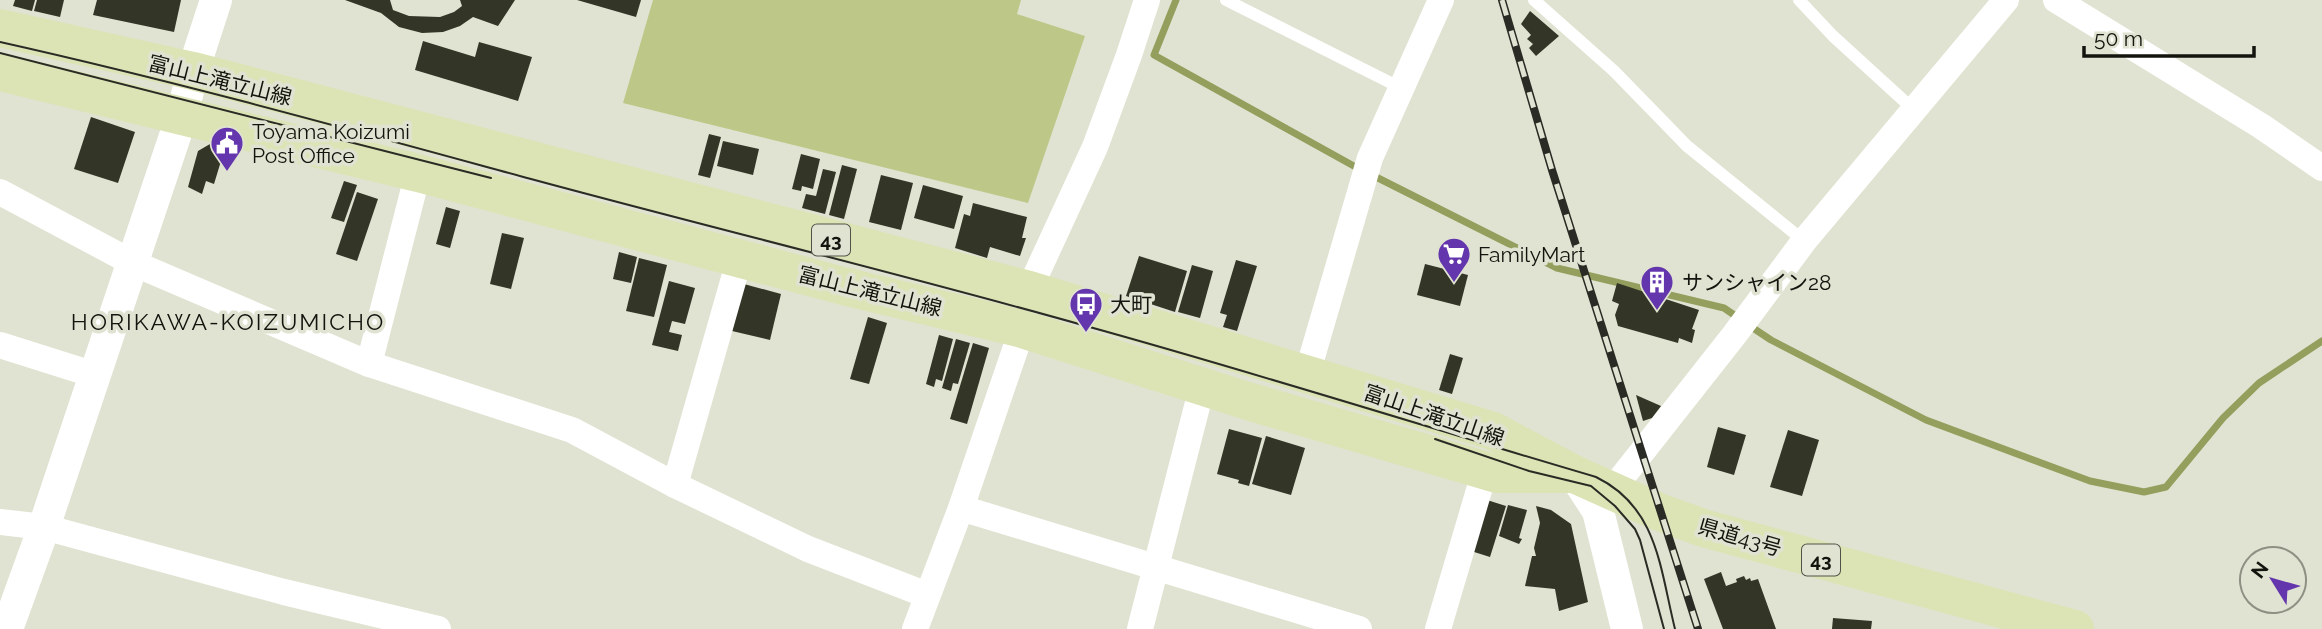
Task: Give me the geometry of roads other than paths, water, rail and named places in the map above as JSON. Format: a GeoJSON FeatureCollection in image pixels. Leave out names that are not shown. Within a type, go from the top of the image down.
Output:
{"type":"FeatureCollection","features":[{"type":"Feature","properties":{"kind":"main road","name":"富山上滝立山線"},"geometry":{"type":"LineString","coordinates":[[0,28],[193,71],[1028,290],[1493,430],[1574,474]]}},
{"type":"Feature","properties":{"kind":"main road","name":"富山上滝立山線"},"geometry":{"type":"LineString","coordinates":[[0,72],[418,173],[842,286],[1019,328],[1202,387],[1496,474],[1574,474]]}},
{"type":"Feature","properties":{"kind":"main road","name":"県道43号"},"geometry":{"type":"LineString","coordinates":[[1574,474],[1659,512],[1703,528],[2051,626]]}},
{"type":"Feature","properties":{"kind":"street"},"geometry":{"type":"LineString","coordinates":[[7,629],[133,263],[182,115],[216,0]]}},
{"type":"Feature","properties":{"kind":"street"},"geometry":{"type":"LineString","coordinates":[[915,629],[961,508],[1016,348],[1028,290],[1095,147],[1147,0]]}},
{"type":"Feature","properties":{"kind":"street"},"geometry":{"type":"LineString","coordinates":[[1307,373],[1370,158],[1441,0]]}},
{"type":"Feature","properties":{"kind":"street"},"geometry":{"type":"LineString","coordinates":[[1612,490],[1735,334],[1804,240],[2006,0]]}},
{"type":"Feature","properties":{"kind":"street"},"geometry":{"type":"LineString","coordinates":[[2056,0],[2322,168]]}},
{"type":"Feature","properties":{"kind":"street"},"geometry":{"type":"LineString","coordinates":[[369,364],[418,173]]}},
{"type":"Feature","properties":{"kind":"street"},"geometry":{"type":"LineString","coordinates":[[0,192],[133,263],[369,364],[572,430],[675,485],[808,549],[927,595]]}},
{"type":"Feature","properties":{"kind":"street"},"geometry":{"type":"LineString","coordinates":[[675,485],[740,257]]}},
{"type":"Feature","properties":{"kind":"street"},"geometry":{"type":"LineString","coordinates":[[0,345],[95,375]]}},
{"type":"Feature","properties":{"kind":"street"},"geometry":{"type":"LineString","coordinates":[[1140,629],[1202,387]]}},
{"type":"Feature","properties":{"kind":"street"},"geometry":{"type":"LineString","coordinates":[[1438,629],[1485,471]]}},
{"type":"Feature","properties":{"kind":"street"},"geometry":{"type":"LineString","coordinates":[[1574,474],[1598,511],[1627,629]]}},
{"type":"Feature","properties":{"kind":"street"},"geometry":{"type":"LineString","coordinates":[[961,508],[1359,629]]}},
{"type":"Feature","properties":{"kind":"street"},"geometry":{"type":"LineString","coordinates":[[0,522],[44,527],[284,592],[438,629]]}},
{"type":"Feature","properties":{"kind":"lane"},"geometry":{"type":"LineString","coordinates":[[1226,0],[1401,88]]}},
{"type":"Feature","properties":{"kind":"lane"},"geometry":{"type":"LineString","coordinates":[[1534,0],[1614,71],[1687,146],[1804,240]]}},
{"type":"Feature","properties":{"kind":"lane"},"geometry":{"type":"LineString","coordinates":[[1799,0],[1833,36],[1914,110]]}},
{"type":"Feature","properties":{"kind":"waterway"},"geometry":{"type":"LineString","coordinates":[[1176,0],[1154,55],[1361,170]]}},
{"type":"Feature","properties":{"kind":"waterway"},"geometry":{"type":"LineString","coordinates":[[1372,175],[1557,268],[1724,308],[1740,319]]}},
{"type":"Feature","properties":{"kind":"waterway"},"geometry":{"type":"LineString","coordinates":[[1750,326],[1771,340],[1926,420],[2090,481],[2144,492],[2166,487],[2223,418],[2259,383],[2322,341]]}},
{"type":"Feature","properties":{"kind":"tram line"},"geometry":{"type":"LineString","coordinates":[[0,42],[267,107],[600,198],[1017,307],[1214,362],[1596,477],[1617,490],[1644,522],[1660,562],[1675,629]]}},
{"type":"Feature","properties":{"kind":"tram line"},"geometry":{"type":"LineString","coordinates":[[0,53],[491,178]]}},
{"type":"Feature","properties":{"kind":"tram line"},"geometry":{"type":"LineString","coordinates":[[1435,439],[1529,471],[1591,486],[1615,506],[1635,529],[1664,629]]}},
{"type":"Feature","properties":{"kind":"railway"},"geometry":{"type":"LineString","coordinates":[[1502,0],[1552,170],[1698,629]]}},
{"type":"Feature","properties":{"kind":"place","name":"Toyama Koizumi Post Office"},"geometry":{"type":"Point","coordinates":[227,173]}},
{"type":"Feature","properties":{"kind":"place","name":"FamilyMart"},"geometry":{"type":"Point","coordinates":[1454,284]}},
{"type":"Feature","properties":{"kind":"place","name":"サンシャイン28"},"geometry":{"type":"Point","coordinates":[1657,312]}},
{"type":"Feature","properties":{"kind":"place","name":"大町"},"geometry":{"type":"Point","coordinates":[1086,334]}},
{"type":"Feature","properties":{"kind":"district","name":"HORIKAWA-KOIZUMICHO"},"geometry":{"type":"Point","coordinates":[228,321]}}]}
